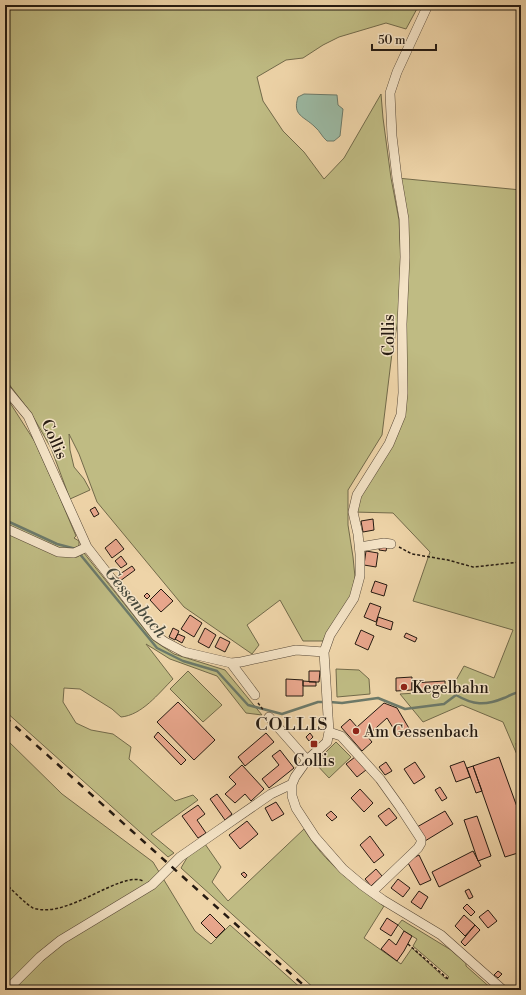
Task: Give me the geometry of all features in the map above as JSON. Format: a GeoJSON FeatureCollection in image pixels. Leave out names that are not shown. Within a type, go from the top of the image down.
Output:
{"type":"FeatureCollection","features":[{"type":"Feature","properties":{"kind":"street","name":"Collis"},"geometry":{"type":"LineString","coordinates":[[292,784],[307,760],[327,742],[328,696],[324,652],[330,635],[354,598],[360,576],[360,547],[353,512],[357,495],[389,444],[401,415],[403,393],[402,324],[405,250],[404,220],[392,136],[390,93],[397,72],[428,5]]}},
{"type":"Feature","properties":{"kind":"street","name":"Collis"},"geometry":{"type":"LineString","coordinates":[[5,388],[28,416],[70,509],[81,550]]}},
{"type":"Feature","properties":{"kind":"street"},"geometry":{"type":"LineString","coordinates":[[5,528],[58,552],[81,550],[156,636],[184,652],[231,663],[296,650],[324,652]]}},
{"type":"Feature","properties":{"kind":"street"},"geometry":{"type":"LineString","coordinates":[[360,547],[384,543],[391,544]]}},
{"type":"Feature","properties":{"kind":"street"},"geometry":{"type":"LineString","coordinates":[[231,663],[256,699]]}},
{"type":"Feature","properties":{"kind":"street"},"geometry":{"type":"LineString","coordinates":[[268,715],[307,760]]}},
{"type":"Feature","properties":{"kind":"street"},"geometry":{"type":"LineString","coordinates":[[328,732],[341,736],[380,779],[421,839],[421,843],[418,848],[372,892]]}},
{"type":"Feature","properties":{"kind":"street"},"geometry":{"type":"LineString","coordinates":[[7,990],[61,940],[152,885],[180,857],[271,794],[292,784],[292,796],[296,808],[315,837],[344,869],[383,900],[441,935],[503,990]]}},
{"type":"Feature","properties":{"kind":"path"},"geometry":{"type":"LineString","coordinates":[[391,544],[412,554],[448,560],[473,567],[521,562]]}},
{"type":"Feature","properties":{"kind":"path"},"geometry":{"type":"LineString","coordinates":[[256,699],[268,715]]}},
{"type":"Feature","properties":{"kind":"path"},"geometry":{"type":"LineString","coordinates":[[5,883],[32,907],[48,910],[68,905],[128,879],[140,879],[152,885]]}},
{"type":"Feature","properties":{"kind":"path"},"geometry":{"type":"LineString","coordinates":[[408,944],[448,979]]}},
{"type":"Feature","properties":{"kind":"shaded area"},"geometry":{"type":"Polygon","coordinates":[[[5,5],[419,5],[406,29],[386,23],[339,37],[303,58],[286,60],[257,77],[263,101],[283,131],[304,152],[324,179],[344,158],[381,94],[391,178],[399,220],[401,259],[398,320],[392,353],[382,435],[348,490],[348,525],[355,577],[351,596],[323,641],[303,641],[280,600],[247,625],[259,645],[252,654],[184,607],[97,502],[79,454],[69,434],[70,450],[74,467],[84,479],[90,490],[70,499],[51,448],[31,413],[5,379],[5,5]]]}},
{"type":"Feature","properties":{"kind":"shaded area"},"geometry":{"type":"Polygon","coordinates":[[[304,94],[337,95],[338,105],[343,109],[340,136],[334,141],[327,141],[311,123],[298,112],[298,97],[304,94]]]}},
{"type":"Feature","properties":{"kind":"shaded area"},"geometry":{"type":"Polygon","coordinates":[[[397,178],[521,190],[521,740],[516,743],[517,750],[521,751],[521,764],[503,722],[462,705],[423,722],[400,694],[450,691],[464,666],[494,678],[513,630],[413,601],[430,552],[393,513],[353,512],[401,415],[405,257],[397,178]]]}},
{"type":"Feature","properties":{"kind":"shaded area"},"geometry":{"type":"Polygon","coordinates":[[[5,395],[35,442],[76,536],[74,538],[79,541],[79,546],[71,549],[60,548],[5,526],[5,395]]]}},
{"type":"Feature","properties":{"kind":"shaded area"},"geometry":{"type":"Polygon","coordinates":[[[5,531],[54,553],[77,557],[84,553],[153,640],[174,654],[225,670],[262,715],[246,713],[217,676],[170,659],[146,644],[173,679],[149,703],[136,712],[121,717],[112,709],[80,689],[64,688],[63,702],[76,723],[91,730],[113,734],[131,747],[129,759],[175,801],[193,795],[198,800],[151,834],[174,853],[168,857],[5,711],[5,531]]]}},
{"type":"Feature","properties":{"kind":"shaded area"},"geometry":{"type":"Polygon","coordinates":[[[336,669],[359,670],[369,679],[370,694],[337,697],[336,669]]]}},
{"type":"Feature","properties":{"kind":"shaded area"},"geometry":{"type":"Polygon","coordinates":[[[188,671],[222,705],[203,722],[170,689],[188,671]]]}},
{"type":"Feature","properties":{"kind":"shaded area"},"geometry":{"type":"Polygon","coordinates":[[[5,738],[62,794],[153,862],[195,931],[211,944],[230,925],[303,990],[108,990],[110,986],[107,990],[5,990],[5,738]]]}},
{"type":"Feature","properties":{"kind":"shaded area"},"geometry":{"type":"Polygon","coordinates":[[[336,742],[351,757],[329,778],[315,763],[336,742]]]}},
{"type":"Feature","properties":{"kind":"shaded area"},"geometry":{"type":"Polygon","coordinates":[[[304,829],[321,852],[340,872],[384,906],[364,938],[401,964],[412,948],[446,979],[449,977],[413,946],[417,939],[404,931],[398,925],[402,920],[451,950],[466,963],[466,966],[493,990],[316,990],[181,868],[188,856],[205,844],[221,867],[212,882],[228,901],[304,829]]]}},
{"type":"Feature","properties":{"kind":"building"},"geometry":{"type":"Polygon","coordinates":[[[95,507],[99,514],[94,517],[90,510],[95,507]]]}},
{"type":"Feature","properties":{"kind":"building"},"geometry":{"type":"Polygon","coordinates":[[[373,519],[374,530],[363,532],[361,521],[373,519]]]}},
{"type":"Feature","properties":{"kind":"building"},"geometry":{"type":"Polygon","coordinates":[[[116,539],[124,549],[112,558],[105,548],[116,539]]]}},
{"type":"Feature","properties":{"kind":"building"},"geometry":{"type":"Polygon","coordinates":[[[380,545],[387,546],[386,551],[379,550],[380,545]]]}},
{"type":"Feature","properties":{"kind":"building"},"geometry":{"type":"Polygon","coordinates":[[[366,551],[378,553],[376,567],[364,565],[366,551]]]}},
{"type":"Feature","properties":{"kind":"building"},"geometry":{"type":"Polygon","coordinates":[[[121,556],[127,564],[121,568],[115,561],[121,556]]]}},
{"type":"Feature","properties":{"kind":"building"},"geometry":{"type":"Polygon","coordinates":[[[132,566],[135,570],[120,581],[117,576],[132,566]]]}},
{"type":"Feature","properties":{"kind":"building"},"geometry":{"type":"Polygon","coordinates":[[[375,581],[387,585],[384,596],[371,592],[375,581]]]}},
{"type":"Feature","properties":{"kind":"building"},"geometry":{"type":"Polygon","coordinates":[[[161,589],[173,601],[161,612],[150,600],[161,589]]]}},
{"type":"Feature","properties":{"kind":"building"},"geometry":{"type":"Polygon","coordinates":[[[147,593],[150,596],[147,599],[144,596],[147,593]]]}},
{"type":"Feature","properties":{"kind":"building"},"geometry":{"type":"Polygon","coordinates":[[[370,603],[381,607],[376,622],[364,617],[370,603]]]}},
{"type":"Feature","properties":{"kind":"building"},"geometry":{"type":"Polygon","coordinates":[[[190,615],[202,623],[194,637],[181,629],[190,615]]]}},
{"type":"Feature","properties":{"kind":"building"},"geometry":{"type":"Polygon","coordinates":[[[378,617],[393,622],[391,630],[376,625],[378,617]]]}},
{"type":"Feature","properties":{"kind":"building"},"geometry":{"type":"Polygon","coordinates":[[[173,628],[179,631],[175,640],[169,637],[173,628]]]}},
{"type":"Feature","properties":{"kind":"building"},"geometry":{"type":"Polygon","coordinates":[[[205,628],[216,635],[209,648],[198,642],[205,628]]]}},
{"type":"Feature","properties":{"kind":"building"},"geometry":{"type":"Polygon","coordinates":[[[361,630],[374,636],[368,650],[355,644],[361,630]]]}},
{"type":"Feature","properties":{"kind":"building"},"geometry":{"type":"Polygon","coordinates":[[[406,633],[417,638],[415,642],[404,637],[406,633]]]}},
{"type":"Feature","properties":{"kind":"building"},"geometry":{"type":"Polygon","coordinates":[[[178,634],[185,637],[182,643],[175,639],[178,634]]]}},
{"type":"Feature","properties":{"kind":"building"},"geometry":{"type":"Polygon","coordinates":[[[220,637],[230,642],[225,652],[215,647],[220,637]]]}},
{"type":"Feature","properties":{"kind":"building"},"geometry":{"type":"Polygon","coordinates":[[[309,671],[320,671],[319,682],[309,682],[309,671]]]}},
{"type":"Feature","properties":{"kind":"building","name":"Kegelbahn"},"geometry":{"type":"Polygon","coordinates":[[[412,677],[412,690],[396,691],[396,678],[412,677]]]}},
{"type":"Feature","properties":{"kind":"building"},"geometry":{"type":"Polygon","coordinates":[[[286,679],[303,680],[303,696],[286,696],[286,679]]]}},
{"type":"Feature","properties":{"kind":"building"},"geometry":{"type":"Polygon","coordinates":[[[303,681],[316,682],[316,686],[303,686],[303,681]]]}},
{"type":"Feature","properties":{"kind":"building"},"geometry":{"type":"Polygon","coordinates":[[[445,681],[445,689],[412,690],[412,683],[445,681]]]}},
{"type":"Feature","properties":{"kind":"building"},"geometry":{"type":"Polygon","coordinates":[[[178,702],[215,740],[194,760],[157,722],[178,702]]]}},
{"type":"Feature","properties":{"kind":"building"},"geometry":{"type":"Polygon","coordinates":[[[384,703],[397,708],[410,730],[398,736],[387,718],[367,736],[372,742],[362,751],[341,727],[350,719],[357,727],[384,703]]]}},
{"type":"Feature","properties":{"kind":"building"},"geometry":{"type":"Polygon","coordinates":[[[158,732],[186,760],[181,765],[154,737],[158,732]]]}},
{"type":"Feature","properties":{"kind":"building"},"geometry":{"type":"Polygon","coordinates":[[[266,733],[274,742],[245,766],[238,757],[266,733]]]}},
{"type":"Feature","properties":{"kind":"building"},"geometry":{"type":"Polygon","coordinates":[[[310,733],[313,737],[309,741],[306,737],[310,733]]]}},
{"type":"Feature","properties":{"kind":"building"},"geometry":{"type":"Polygon","coordinates":[[[280,750],[294,768],[269,788],[262,779],[279,765],[272,756],[280,750]]]}},
{"type":"Feature","properties":{"kind":"building"},"geometry":{"type":"Polygon","coordinates":[[[355,757],[366,770],[357,777],[346,764],[355,757]]]}},
{"type":"Feature","properties":{"kind":"building"},"geometry":{"type":"Polygon","coordinates":[[[499,757],[521,818],[521,852],[505,857],[473,766],[499,757]]]}},
{"type":"Feature","properties":{"kind":"building"},"geometry":{"type":"Polygon","coordinates":[[[464,761],[470,777],[456,782],[450,766],[464,761]]]}},
{"type":"Feature","properties":{"kind":"building"},"geometry":{"type":"Polygon","coordinates":[[[386,762],[392,771],[385,775],[379,767],[386,762]]]}},
{"type":"Feature","properties":{"kind":"building"},"geometry":{"type":"Polygon","coordinates":[[[415,762],[425,777],[414,784],[404,769],[415,762]]]}},
{"type":"Feature","properties":{"kind":"building"},"geometry":{"type":"Polygon","coordinates":[[[242,765],[264,789],[251,801],[245,794],[235,803],[225,794],[236,784],[229,777],[242,765]]]}},
{"type":"Feature","properties":{"kind":"building"},"geometry":{"type":"Polygon","coordinates":[[[473,766],[482,791],[476,793],[467,768],[473,766]]]}},
{"type":"Feature","properties":{"kind":"building"},"geometry":{"type":"Polygon","coordinates":[[[440,787],[447,798],[442,801],[435,790],[440,787]]]}},
{"type":"Feature","properties":{"kind":"building"},"geometry":{"type":"Polygon","coordinates":[[[360,789],[373,803],[364,812],[351,798],[360,789]]]}},
{"type":"Feature","properties":{"kind":"building"},"geometry":{"type":"Polygon","coordinates":[[[217,794],[232,814],[225,820],[210,799],[217,794]]]}},
{"type":"Feature","properties":{"kind":"building"},"geometry":{"type":"Polygon","coordinates":[[[276,802],[284,814],[272,821],[265,808],[276,802]]]}},
{"type":"Feature","properties":{"kind":"building"},"geometry":{"type":"Polygon","coordinates":[[[198,805],[205,814],[197,820],[206,833],[198,838],[182,816],[198,805]]]}},
{"type":"Feature","properties":{"kind":"building"},"geometry":{"type":"Polygon","coordinates":[[[389,808],[397,818],[386,826],[378,816],[389,808]]]}},
{"type":"Feature","properties":{"kind":"building"},"geometry":{"type":"Polygon","coordinates":[[[331,811],[337,817],[332,821],[326,815],[331,811]]]}},
{"type":"Feature","properties":{"kind":"building"},"geometry":{"type":"Polygon","coordinates":[[[445,811],[453,824],[425,841],[417,827],[445,811]]]}},
{"type":"Feature","properties":{"kind":"building"},"geometry":{"type":"Polygon","coordinates":[[[477,816],[491,856],[478,861],[464,820],[477,816]]]}},
{"type":"Feature","properties":{"kind":"building"},"geometry":{"type":"Polygon","coordinates":[[[247,821],[258,834],[240,849],[229,835],[247,821]]]}},
{"type":"Feature","properties":{"kind":"building"},"geometry":{"type":"Polygon","coordinates":[[[370,836],[384,855],[374,863],[360,845],[370,836]]]}},
{"type":"Feature","properties":{"kind":"building"},"geometry":{"type":"Polygon","coordinates":[[[473,851],[481,866],[439,887],[432,872],[473,851]]]}},
{"type":"Feature","properties":{"kind":"building"},"geometry":{"type":"Polygon","coordinates":[[[419,855],[431,880],[420,885],[407,861],[419,855]]]}},
{"type":"Feature","properties":{"kind":"building"},"geometry":{"type":"Polygon","coordinates":[[[376,869],[382,876],[371,886],[365,879],[376,869]]]}},
{"type":"Feature","properties":{"kind":"building"},"geometry":{"type":"Polygon","coordinates":[[[244,872],[247,875],[245,878],[241,874],[244,872]]]}},
{"type":"Feature","properties":{"kind":"building"},"geometry":{"type":"Polygon","coordinates":[[[398,879],[410,888],[403,897],[391,888],[398,879]]]}},
{"type":"Feature","properties":{"kind":"building"},"geometry":{"type":"Polygon","coordinates":[[[469,889],[473,897],[469,899],[465,891],[469,889]]]}},
{"type":"Feature","properties":{"kind":"building"},"geometry":{"type":"Polygon","coordinates":[[[419,891],[428,897],[421,909],[411,902],[419,891]]]}},
{"type":"Feature","properties":{"kind":"building"},"geometry":{"type":"Polygon","coordinates":[[[467,904],[475,912],[471,916],[463,908],[467,904]]]}},
{"type":"Feature","properties":{"kind":"building"},"geometry":{"type":"Polygon","coordinates":[[[488,910],[497,921],[488,928],[479,917],[488,910]]]}},
{"type":"Feature","properties":{"kind":"building"},"geometry":{"type":"Polygon","coordinates":[[[210,914],[225,929],[216,938],[201,923],[210,914]]]}},
{"type":"Feature","properties":{"kind":"building"},"geometry":{"type":"Polygon","coordinates":[[[464,915],[475,925],[465,936],[455,926],[464,915]]]}},
{"type":"Feature","properties":{"kind":"building"},"geometry":{"type":"Polygon","coordinates":[[[387,918],[398,925],[391,936],[380,929],[387,918]]]}},
{"type":"Feature","properties":{"kind":"building"},"geometry":{"type":"Polygon","coordinates":[[[475,925],[480,930],[465,946],[461,942],[475,925]]]}},
{"type":"Feature","properties":{"kind":"building"},"geometry":{"type":"Polygon","coordinates":[[[404,931],[412,936],[397,961],[381,949],[389,939],[396,945],[404,931]]]}},
{"type":"Feature","properties":{"kind":"building"},"geometry":{"type":"Polygon","coordinates":[[[498,971],[502,974],[498,978],[494,975],[498,971]]]}},
{"type":"Feature","properties":{"kind":"waterway","name":"Gessenbach"},"geometry":{"type":"LineString","coordinates":[[5,520],[57,544],[76,549]]}},
{"type":"Feature","properties":{"kind":"waterway","name":"Gessenbach"},"geometry":{"type":"LineString","coordinates":[[79,553],[157,648],[183,661],[217,671],[248,705],[282,714],[318,702],[325,702]]}},
{"type":"Feature","properties":{"kind":"waterway","name":"Gessenbach"},"geometry":{"type":"LineString","coordinates":[[330,702],[342,703],[378,698],[405,709],[444,704],[456,695],[468,701],[485,703],[497,701],[514,693],[521,692]]}},
{"type":"Feature","properties":{"kind":"railway"},"geometry":{"type":"LineString","coordinates":[[5,717],[309,990]]}},
{"type":"Feature","properties":{"kind":"place","name":"Kegelbahn"},"geometry":{"type":"Point","coordinates":[404,687]}},
{"type":"Feature","properties":{"kind":"place","name":"Am Gessenbach"},"geometry":{"type":"Point","coordinates":[356,731]}},
{"type":"Feature","properties":{"kind":"place","name":"Collis"},"geometry":{"type":"Point","coordinates":[314,744]}},
{"type":"Feature","properties":{"kind":"district","name":"COLLIS"},"geometry":{"type":"Point","coordinates":[292,724]}}]}
